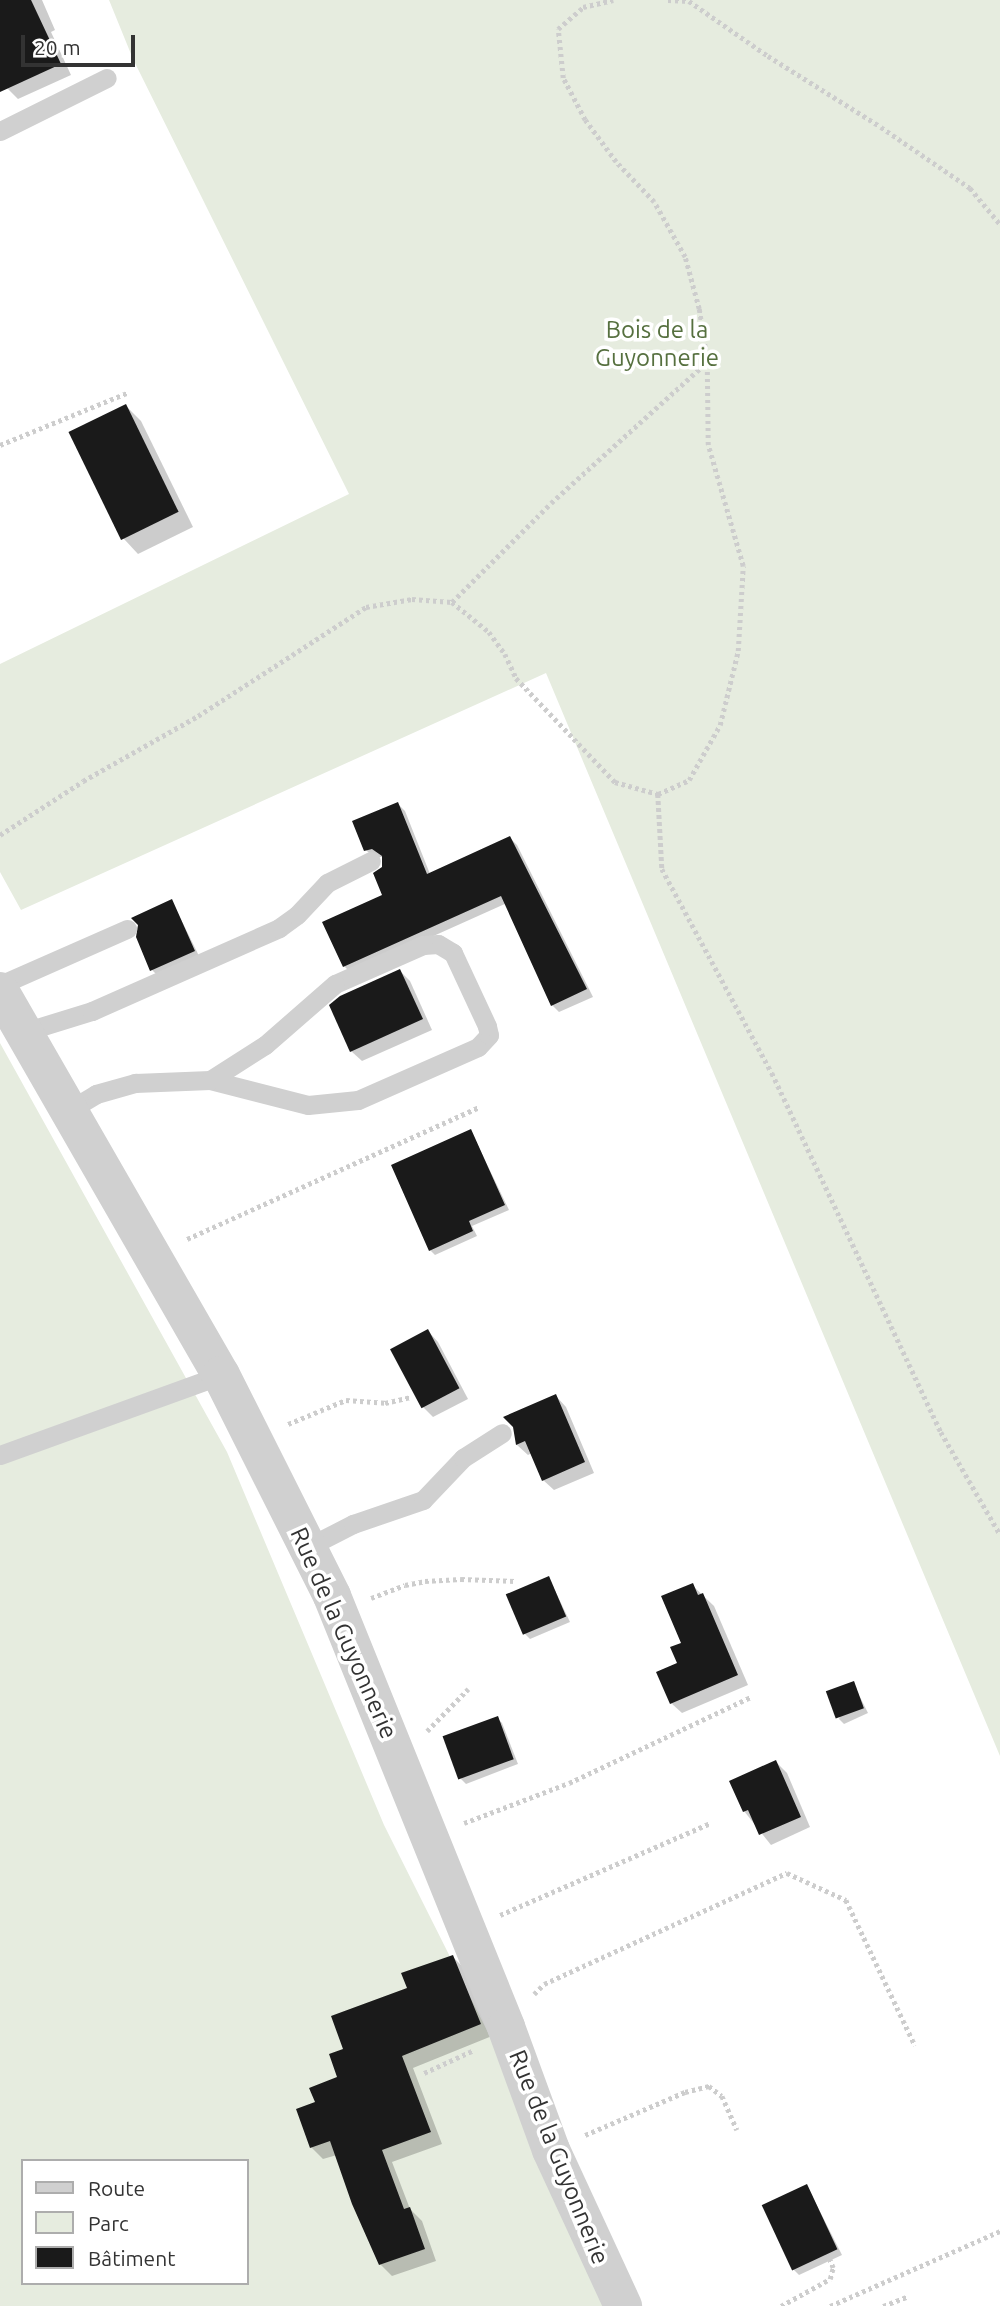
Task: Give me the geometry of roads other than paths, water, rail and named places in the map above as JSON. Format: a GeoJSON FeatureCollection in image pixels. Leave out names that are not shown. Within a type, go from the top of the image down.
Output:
{"type":"FeatureCollection","features":[{"type":"Feature","properties":{"kind":"street","name":"Rue de la Guyonnerie"},"geometry":{"type":"LineString","coordinates":[[0,991],[221,1376],[339,1612],[506,2027],[551,2150],[624,2306]]}},
{"type":"Feature","properties":{"kind":"lane"},"geometry":{"type":"LineString","coordinates":[[0,131],[107,78]]}},
{"type":"Feature","properties":{"kind":"lane"},"geometry":{"type":"LineString","coordinates":[[24,1032],[92,1011],[279,928],[297,915],[327,883],[372,862]]}},
{"type":"Feature","properties":{"kind":"lane"},"geometry":{"type":"LineString","coordinates":[[0,985],[127,929]]}},
{"type":"Feature","properties":{"kind":"lane"},"geometry":{"type":"LineString","coordinates":[[68,1111],[96,1094],[135,1083],[210,1080],[308,1104],[358,1100],[478,1048],[489,1035],[453,953],[438,944],[423,945],[335,984],[265,1045],[210,1080]]}},
{"type":"Feature","properties":{"kind":"lane"},"geometry":{"type":"LineString","coordinates":[[0,1455],[221,1376]]}},
{"type":"Feature","properties":{"kind":"lane"},"geometry":{"type":"LineString","coordinates":[[308,1547],[353,1524],[423,1500],[463,1458],[502,1433]]}},
{"type":"Feature","properties":{"kind":"park label","name":"Bois de la Guyonnerie"},"geometry":{"type":"Point","coordinates":[657,344]}}]}
